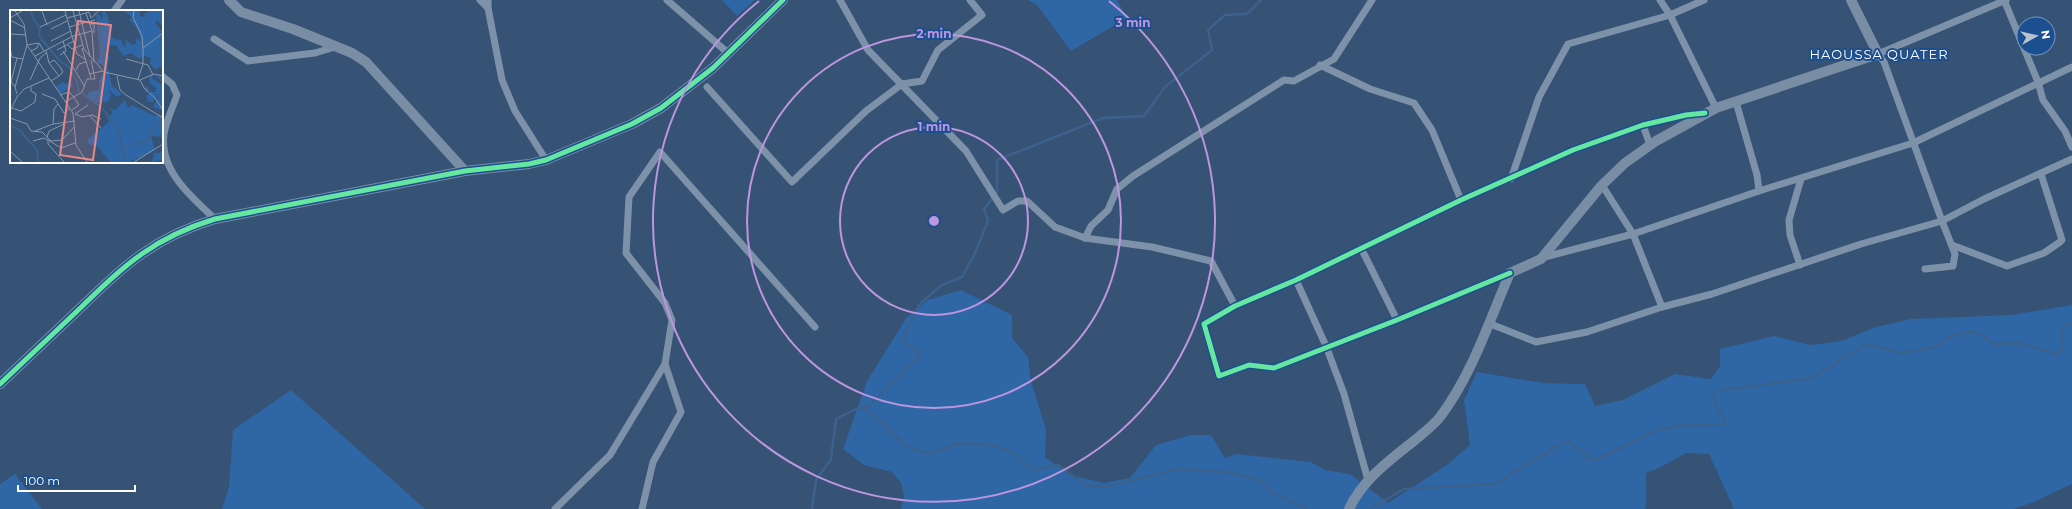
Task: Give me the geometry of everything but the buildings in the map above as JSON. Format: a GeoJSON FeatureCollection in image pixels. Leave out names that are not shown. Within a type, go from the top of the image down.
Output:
{"type":"FeatureCollection","features":[{"type":"Feature","properties":{"kind":"street"},"geometry":{"type":"LineString","coordinates":[[115,10],[122,0]]}},
{"type":"Feature","properties":{"kind":"street"},"geometry":{"type":"LineString","coordinates":[[229,0],[240,12],[294,29],[352,53],[366,62],[466,171]]}},
{"type":"Feature","properties":{"kind":"street"},"geometry":{"type":"LineString","coordinates":[[480,0],[488,8]]}},
{"type":"Feature","properties":{"kind":"street"},"geometry":{"type":"LineString","coordinates":[[488,0],[488,8],[502,80],[516,111],[546,160]]}},
{"type":"Feature","properties":{"kind":"street"},"geometry":{"type":"LineString","coordinates":[[666,0],[728,53]]}},
{"type":"Feature","properties":{"kind":"street"},"geometry":{"type":"LineString","coordinates":[[0,384],[124,266],[142,252],[182,230],[215,218],[466,171],[529,164],[546,160],[632,124],[661,108],[685,91],[728,53],[783,0]]}},
{"type":"Feature","properties":{"kind":"street"},"geometry":{"type":"LineString","coordinates":[[840,0],[868,50],[966,150],[994,198],[1003,210],[1018,201],[1027,201],[1055,227],[1085,238],[1152,247],[1211,261],[1235,306]]}},
{"type":"Feature","properties":{"kind":"street"},"geometry":{"type":"LineString","coordinates":[[707,87],[792,182],[866,111],[902,84],[922,81],[938,50],[982,15],[970,0]]}},
{"type":"Feature","properties":{"kind":"street"},"geometry":{"type":"LineString","coordinates":[[1085,238],[1091,226],[1108,210],[1117,190],[1134,176],[1284,80],[1294,81],[1320,65],[1334,59],[1372,0]]}},
{"type":"Feature","properties":{"kind":"street"},"geometry":{"type":"LineString","coordinates":[[1660,0],[1670,15],[1716,108]]}},
{"type":"Feature","properties":{"kind":"street"},"geometry":{"type":"LineString","coordinates":[[1511,178],[1539,97],[1568,44],[1670,15],[1704,0]]}},
{"type":"Feature","properties":{"kind":"street"},"geometry":{"type":"LineString","coordinates":[[1851,0],[1878,54],[1884,62],[1955,254],[1953,266],[1925,269]]}},
{"type":"Feature","properties":{"kind":"street"},"geometry":{"type":"LineString","coordinates":[[1541,258],[1602,186],[1625,163],[1650,145],[1705,113],[1878,54],[2005,0],[2038,82],[2043,100],[2064,131],[2072,146]]}},
{"type":"Feature","properties":{"kind":"street"},"geometry":{"type":"LineString","coordinates":[[214,39],[248,60],[315,53],[335,47]]}},
{"type":"Feature","properties":{"kind":"street"},"geometry":{"type":"LineString","coordinates":[[1320,65],[1370,89],[1414,102],[1432,130],[1461,200]]}},
{"type":"Feature","properties":{"kind":"street"},"geometry":{"type":"LineString","coordinates":[[1705,113],[1686,115],[1643,125],[1573,150],[1461,200],[1296,280],[1235,306],[1204,324],[1219,376],[1249,365],[1274,368],[1326,346],[1397,320],[1510,273],[1541,258],[1633,234],[1759,190],[1801,179],[1913,143],[2072,67]]}},
{"type":"Feature","properties":{"kind":"street"},"geometry":{"type":"LineString","coordinates":[[163,77],[172,84],[177,95],[164,134],[166,155],[173,174],[188,195],[215,218]]}},
{"type":"Feature","properties":{"kind":"street"},"geometry":{"type":"LineString","coordinates":[[1736,102],[1757,175],[1759,190]]}},
{"type":"Feature","properties":{"kind":"street"},"geometry":{"type":"LineString","coordinates":[[1643,125],[1650,145]]}},
{"type":"Feature","properties":{"kind":"street"},"geometry":{"type":"LineString","coordinates":[[556,509],[610,455],[665,364],[672,320],[666,303],[626,253],[629,198],[660,152],[815,327]]}},
{"type":"Feature","properties":{"kind":"street"},"geometry":{"type":"LineString","coordinates":[[1488,323],[1536,342],[1586,332],[1662,307],[1712,294],[1861,244],[1942,221],[1984,199],[2072,159]]}},
{"type":"Feature","properties":{"kind":"street"},"geometry":{"type":"LineString","coordinates":[[1952,245],[2007,266],[2044,252],[2060,242],[2062,240],[2041,174]]}},
{"type":"Feature","properties":{"kind":"street"},"geometry":{"type":"LineString","coordinates":[[1800,265],[1790,235],[1789,220],[1801,179]]}},
{"type":"Feature","properties":{"kind":"street"},"geometry":{"type":"LineString","coordinates":[[1602,186],[1633,234],[1662,307]]}},
{"type":"Feature","properties":{"kind":"street"},"geometry":{"type":"LineString","coordinates":[[1361,248],[1397,320]]}},
{"type":"Feature","properties":{"kind":"street"},"geometry":{"type":"LineString","coordinates":[[1349,509],[1355,495],[1368,480],[1439,418],[1456,394],[1510,273]]}},
{"type":"Feature","properties":{"kind":"street"},"geometry":{"type":"LineString","coordinates":[[1296,280],[1326,346],[1344,394],[1368,480]]}},
{"type":"Feature","properties":{"kind":"street"},"geometry":{"type":"LineString","coordinates":[[642,509],[653,462],[681,412],[665,364]]}},
{"type":"Feature","properties":{"kind":"shaded area"},"geometry":{"type":"Polygon","coordinates":[[[722,0],[755,0],[737,16],[722,0]]]}},
{"type":"Feature","properties":{"kind":"shaded area"},"geometry":{"type":"Polygon","coordinates":[[[1028,0],[1117,0],[1127,18],[1071,51],[1037,5],[1028,0]]]}},
{"type":"Feature","properties":{"kind":"shaded area"},"geometry":{"type":"Polygon","coordinates":[[[961,290],[1012,315],[1012,338],[1028,357],[1031,382],[1046,429],[1045,457],[1069,475],[1104,483],[1130,478],[1156,445],[1191,435],[1211,435],[1225,458],[1236,454],[1311,462],[1325,470],[1350,474],[1388,503],[1447,465],[1470,445],[1464,400],[1477,372],[1543,383],[1585,384],[1595,406],[1623,400],[1675,374],[1711,379],[1720,366],[1720,349],[1774,336],[1811,345],[1841,341],[1876,327],[1911,319],[2010,315],[2072,305],[2072,484],[2036,501],[2014,509],[1734,509],[1709,454],[1686,453],[1659,468],[1646,473],[1645,509],[901,509],[904,496],[901,483],[892,472],[864,465],[843,449],[867,381],[907,317],[928,300],[961,290]]]}},
{"type":"Feature","properties":{"kind":"shaded area"},"geometry":{"type":"Polygon","coordinates":[[[291,390],[425,509],[222,509],[229,486],[233,430],[291,390]]]}},
{"type":"Feature","properties":{"kind":"shaded area"},"geometry":{"type":"Polygon","coordinates":[[[15,474],[42,509],[0,509],[0,484],[15,474]]]}},
{"type":"Feature","properties":{"kind":"waterway"},"geometry":{"type":"LineString","coordinates":[[812,509],[816,480],[831,459],[836,419],[858,408],[869,406],[920,355],[903,339],[919,305],[940,286],[962,277],[975,253],[988,221],[984,209],[997,192],[997,160],[1103,118],[1144,116],[1165,87],[1212,50],[1208,30],[1225,15],[1247,14],[1261,0]]}},
{"type":"Feature","properties":{"kind":"waterway"},"geometry":{"type":"LineString","coordinates":[[1370,509],[1404,489],[1495,484],[1562,443],[1570,442],[1593,461],[1659,429],[1677,426],[1725,424],[1714,398],[1716,391],[1812,378],[1867,344],[1900,353],[1933,348],[1951,336],[1973,331],[1996,344],[2019,343],[2056,354],[2063,347],[2061,328],[2072,322]]}},
{"type":"Feature","properties":{"kind":"waterway"},"geometry":{"type":"LineString","coordinates":[[859,408],[868,410],[906,446],[929,454],[959,443],[997,446],[1015,453],[1032,470],[1058,465],[1085,485],[1107,487],[1178,469],[1226,472],[1258,479],[1275,494],[1307,509]]}},
{"type":"Feature","properties":{"kind":"cycle path"},"geometry":{"type":"LineString","coordinates":[[0,384],[106,283],[137,257],[172,236],[215,219],[465,171],[529,164],[546,160],[632,124],[661,108],[713,68],[783,0]]}},
{"type":"Feature","properties":{"kind":"cycle path"},"geometry":{"type":"LineString","coordinates":[[1510,273],[1397,320],[1274,368],[1249,365],[1219,376],[1204,324],[1235,306],[1296,280],[1461,200],[1573,150],[1643,125],[1686,115],[1705,113]]}},
{"type":"Feature","properties":{"kind":"district","name":"HAOUSSA QUATER"},"geometry":{"type":"Point","coordinates":[1879,54]}}]}
